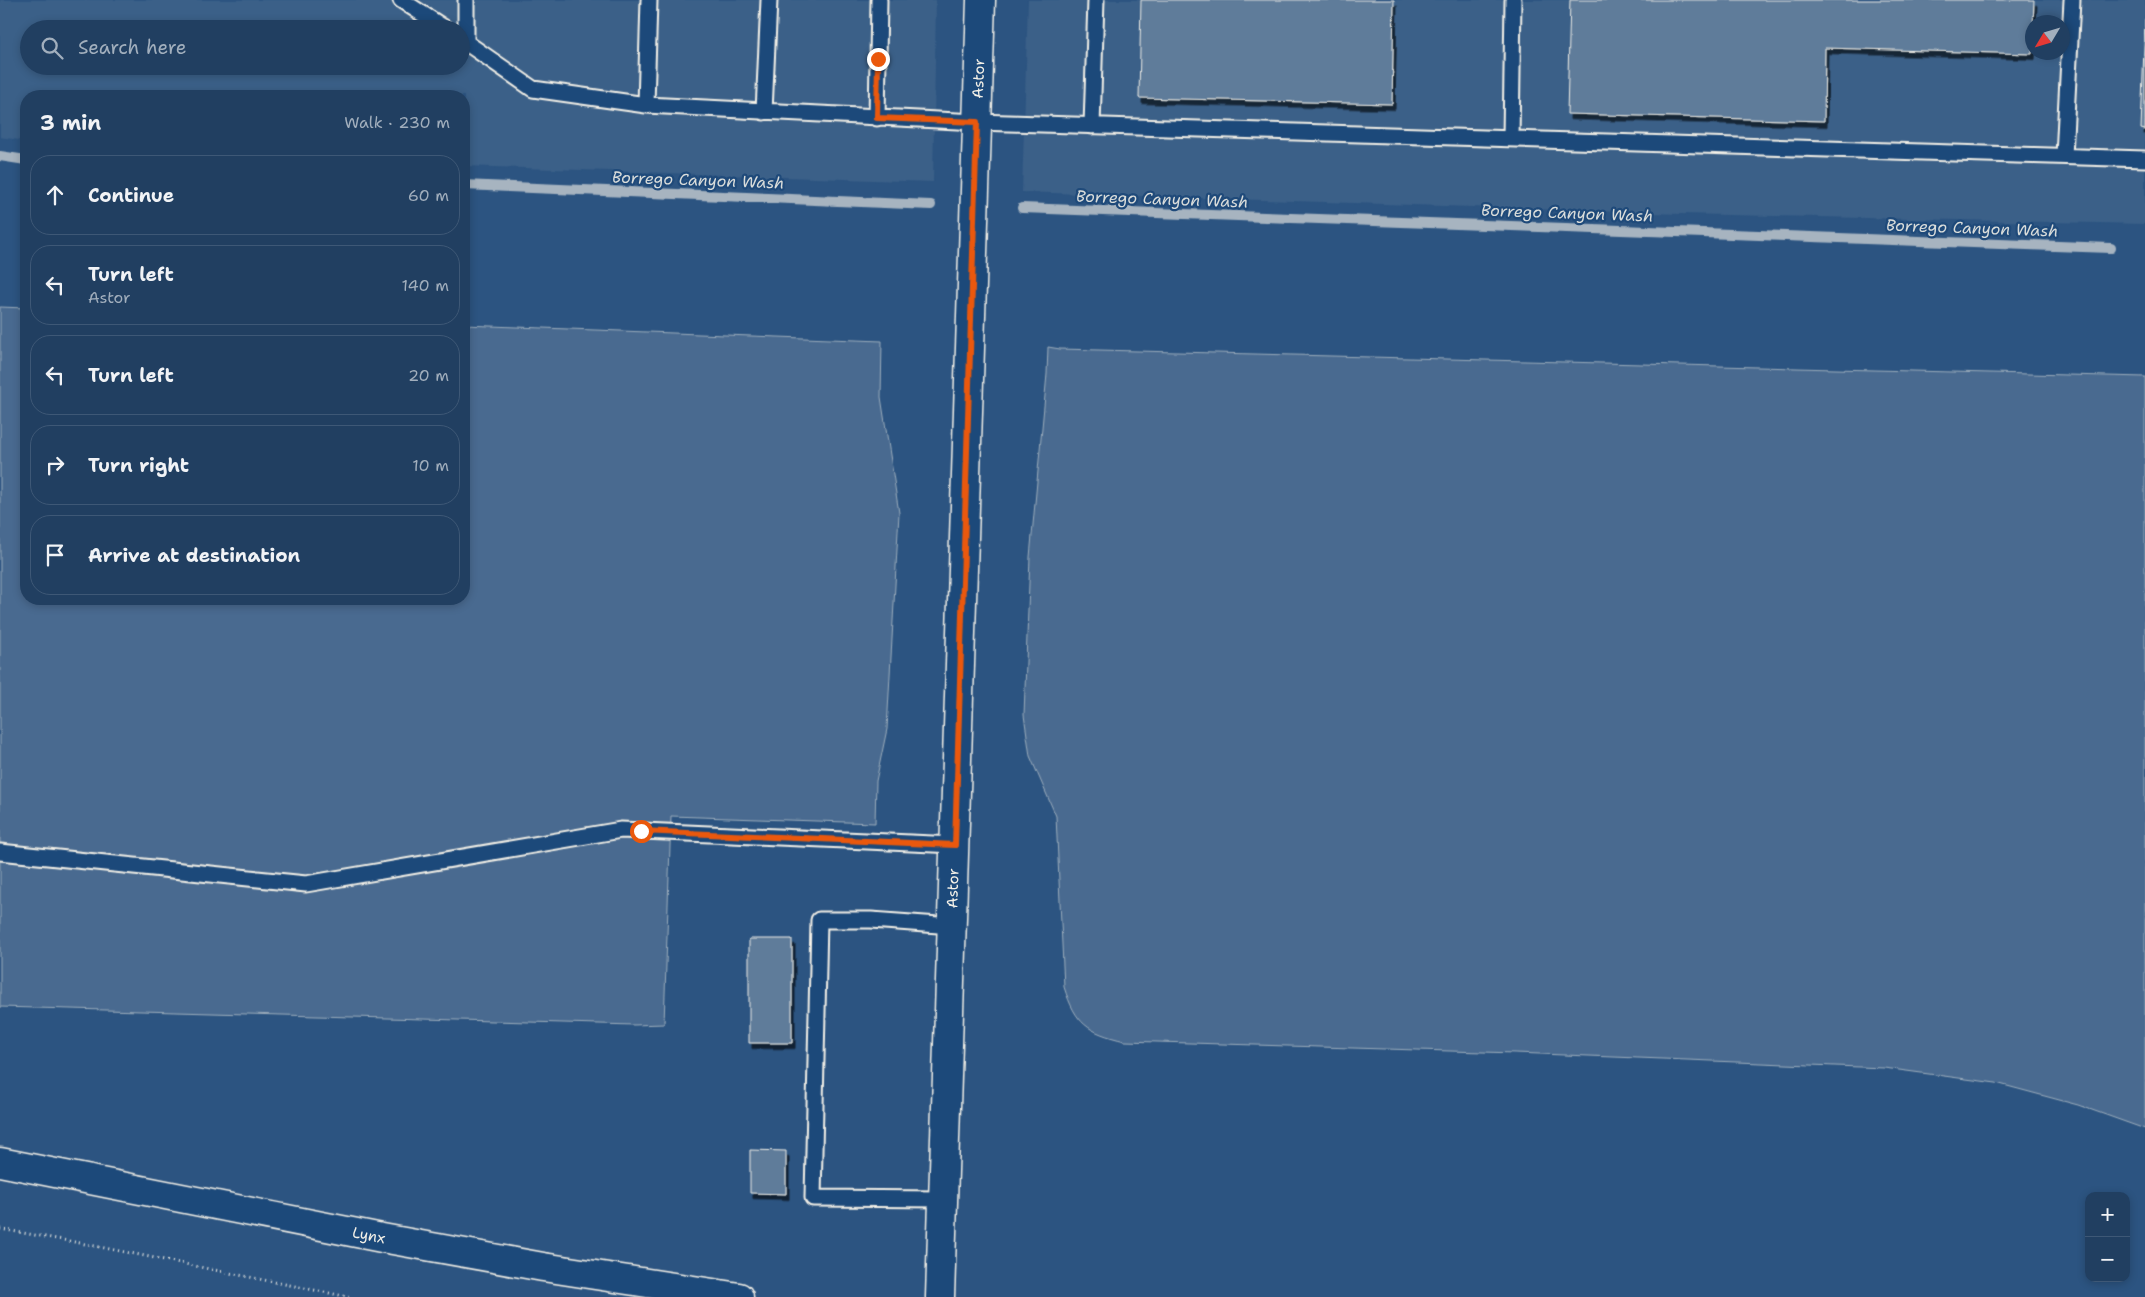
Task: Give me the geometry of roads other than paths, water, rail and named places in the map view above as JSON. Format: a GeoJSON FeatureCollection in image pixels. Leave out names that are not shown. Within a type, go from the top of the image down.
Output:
{"type":"FeatureCollection","features":[{"type":"Feature","properties":{"kind":"street","name":"Astor"},"geometry":{"type":"LineString","coordinates":[[940,1297],[981,0]]}},
{"type":"Feature","properties":{"kind":"street","name":"Lynx"},"geometry":{"type":"LineString","coordinates":[[0,1162],[392,1240],[543,1267],[739,1297]]}},
{"type":"Feature","properties":{"kind":"lane"},"geometry":{"type":"LineString","coordinates":[[401,0],[432,20]]}},
{"type":"Feature","properties":{"kind":"lane"},"geometry":{"type":"LineString","coordinates":[[465,20],[466,0]]}},
{"type":"Feature","properties":{"kind":"lane"},"geometry":{"type":"LineString","coordinates":[[646,105],[649,0]]}},
{"type":"Feature","properties":{"kind":"lane"},"geometry":{"type":"LineString","coordinates":[[764,112],[769,0]]}},
{"type":"Feature","properties":{"kind":"lane"},"geometry":{"type":"LineString","coordinates":[[877,118],[879,0]]}},
{"type":"Feature","properties":{"kind":"lane"},"geometry":{"type":"LineString","coordinates":[[1092,126],[1096,0]]}},
{"type":"Feature","properties":{"kind":"lane"},"geometry":{"type":"LineString","coordinates":[[1511,139],[1513,0]]}},
{"type":"Feature","properties":{"kind":"lane"},"geometry":{"type":"LineString","coordinates":[[2064,156],[2072,0]]}},
{"type":"Feature","properties":{"kind":"lane"},"geometry":{"type":"LineString","coordinates":[[470,44],[533,89],[646,105],[977,122],[2145,159]]}},
{"type":"Feature","properties":{"kind":"lane"},"geometry":{"type":"LineString","coordinates":[[0,852],[306,884],[621,830],[955,845]]}},
{"type":"Feature","properties":{"kind":"lane"},"geometry":{"type":"LineString","coordinates":[[943,1199],[813,1198],[819,920],[871,920],[952,926]]}},
{"type":"Feature","properties":{"kind":"waterway","name":"Borrego Canyon Wash"},"geometry":{"type":"LineString","coordinates":[[0,156],[20,159]]}},
{"type":"Feature","properties":{"kind":"waterway","name":"Borrego Canyon Wash"},"geometry":{"type":"LineString","coordinates":[[470,185],[931,205]]}},
{"type":"Feature","properties":{"kind":"waterway","name":"Borrego Canyon Wash"},"geometry":{"type":"LineString","coordinates":[[1022,208],[2111,248]]}}]}
